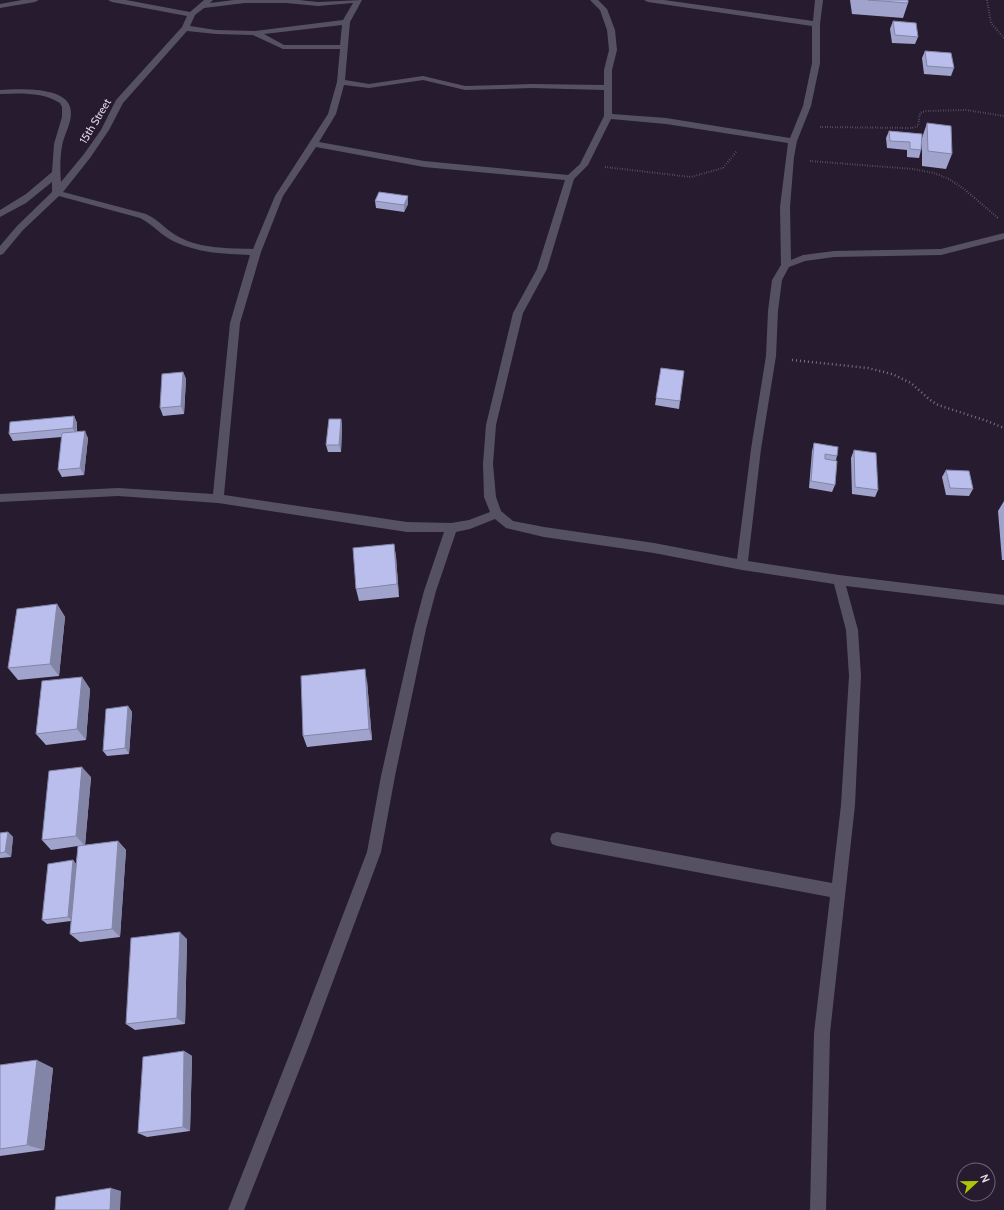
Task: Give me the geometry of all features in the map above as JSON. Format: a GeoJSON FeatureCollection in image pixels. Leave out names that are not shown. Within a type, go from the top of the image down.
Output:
{"type":"FeatureCollection","features":[{"type":"Feature","properties":{"kind":"street"},"geometry":{"type":"LineString","coordinates":[[0,6],[35,0]]}},
{"type":"Feature","properties":{"kind":"street"},"geometry":{"type":"LineString","coordinates":[[112,0],[137,2],[161,10],[192,14]]}},
{"type":"Feature","properties":{"kind":"street","name":"15th Street"},"geometry":{"type":"LineString","coordinates":[[0,252],[20,228],[57,193],[87,156],[101,135],[119,102],[185,28],[192,14],[209,0]]}},
{"type":"Feature","properties":{"kind":"street"},"geometry":{"type":"LineString","coordinates":[[202,6],[244,1],[286,1],[318,4],[358,0]]}},
{"type":"Feature","properties":{"kind":"street"},"geometry":{"type":"LineString","coordinates":[[218,499],[235,323],[256,252],[279,196],[332,114],[341,82],[346,22],[358,0]]}},
{"type":"Feature","properties":{"kind":"street"},"geometry":{"type":"LineString","coordinates":[[594,0],[603,8],[611,30],[613,50],[608,70],[608,116],[584,165],[570,178],[542,269],[518,313],[491,425],[488,470],[490,497],[496,514],[510,525],[544,532],[654,548],[742,565],[839,580],[1004,600]]}},
{"type":"Feature","properties":{"kind":"street"},"geometry":{"type":"LineString","coordinates":[[648,0],[816,24]]}},
{"type":"Feature","properties":{"kind":"street"},"geometry":{"type":"LineString","coordinates":[[742,565],[756,449],[771,356],[773,311],[777,280],[786,265],[785,207],[790,158],[794,141],[807,106],[816,63],[816,24],[819,0]]}},
{"type":"Feature","properties":{"kind":"street"},"geometry":{"type":"LineString","coordinates":[[185,28],[216,32],[254,34],[346,22]]}},
{"type":"Feature","properties":{"kind":"street"},"geometry":{"type":"LineString","coordinates":[[254,34],[283,47],[344,47]]}},
{"type":"Feature","properties":{"kind":"street"},"geometry":{"type":"LineString","coordinates":[[341,82],[369,86],[423,78],[465,88],[532,86],[608,88]]}},
{"type":"Feature","properties":{"kind":"street"},"geometry":{"type":"LineString","coordinates":[[0,92],[25,91],[44,94],[61,99],[66,106],[65,122],[58,143],[56,173],[57,193],[143,216],[153,220],[162,229],[177,239],[191,244],[224,251],[256,252]]}},
{"type":"Feature","properties":{"kind":"street"},"geometry":{"type":"LineString","coordinates":[[608,116],[666,122],[794,141]]}},
{"type":"Feature","properties":{"kind":"street"},"geometry":{"type":"LineString","coordinates":[[314,144],[424,164],[570,178]]}},
{"type":"Feature","properties":{"kind":"street"},"geometry":{"type":"LineString","coordinates":[[0,214],[28,199],[40,190],[56,173]]}},
{"type":"Feature","properties":{"kind":"street"},"geometry":{"type":"LineString","coordinates":[[786,265],[803,258],[834,254],[941,252],[1004,236]]}},
{"type":"Feature","properties":{"kind":"street"},"geometry":{"type":"LineString","coordinates":[[0,498],[118,492],[218,499],[407,527],[450,528],[470,524],[496,514]]}},
{"type":"Feature","properties":{"kind":"street"},"geometry":{"type":"LineString","coordinates":[[236,1210],[302,1044],[374,852],[388,776],[420,629],[430,591],[450,528]]}},
{"type":"Feature","properties":{"kind":"street"},"geometry":{"type":"LineString","coordinates":[[818,1210],[822,1032],[848,805],[855,676],[852,630],[839,580]]}},
{"type":"Feature","properties":{"kind":"street"},"geometry":{"type":"LineString","coordinates":[[557,839],[838,891]]}},
{"type":"Feature","properties":{"kind":"path"},"geometry":{"type":"LineString","coordinates":[[987,0],[989,19],[1004,38]]}},
{"type":"Feature","properties":{"kind":"path"},"geometry":{"type":"LineString","coordinates":[[798,130],[832,127],[912,128],[918,126],[920,113],[926,111],[966,110],[1004,116]]}},
{"type":"Feature","properties":{"kind":"path"},"geometry":{"type":"LineString","coordinates":[[584,165],[684,176],[698,175],[723,168],[748,134]]}},
{"type":"Feature","properties":{"kind":"path"},"geometry":{"type":"LineString","coordinates":[[790,158],[844,165],[927,171],[956,183],[981,201],[1001,220]]}},
{"type":"Feature","properties":{"kind":"path"},"geometry":{"type":"LineString","coordinates":[[771,356],[807,363],[863,368],[891,373],[916,386],[932,402],[946,408],[983,419],[1004,428]]}},
{"type":"Feature","properties":{"kind":"building"},"geometry":{"type":"Polygon","coordinates":[[[868,0],[908,0],[908,3],[868,0]]]}},
{"type":"Feature","properties":{"kind":"building"},"geometry":{"type":"Polygon","coordinates":[[[893,21],[916,23],[918,37],[895,35],[893,21]]]}},
{"type":"Feature","properties":{"kind":"building"},"geometry":{"type":"Polygon","coordinates":[[[925,51],[951,53],[954,68],[927,66],[925,51]]]}},
{"type":"Feature","properties":{"kind":"building"},"geometry":{"type":"Polygon","coordinates":[[[927,123],[951,126],[952,154],[928,151],[927,123]]]}},
{"type":"Feature","properties":{"kind":"building"},"geometry":{"type":"Polygon","coordinates":[[[889,131],[922,134],[921,150],[910,149],[910,142],[890,141],[889,131]]]}},
{"type":"Feature","properties":{"kind":"building"},"geometry":{"type":"Polygon","coordinates":[[[379,192],[408,196],[404,205],[375,201],[379,192]]]}},
{"type":"Feature","properties":{"kind":"building"},"geometry":{"type":"Polygon","coordinates":[[[661,368],[684,371],[680,401],[656,398],[661,368]]]}},
{"type":"Feature","properties":{"kind":"building"},"geometry":{"type":"Polygon","coordinates":[[[183,372],[181,406],[160,408],[162,374],[183,372]]]}},
{"type":"Feature","properties":{"kind":"building"},"geometry":{"type":"Polygon","coordinates":[[[74,416],[73,428],[9,434],[10,422],[74,416]]]}},
{"type":"Feature","properties":{"kind":"building"},"geometry":{"type":"Polygon","coordinates":[[[329,419],[341,419],[339,445],[326,445],[329,419]]]}},
{"type":"Feature","properties":{"kind":"building"},"geometry":{"type":"Polygon","coordinates":[[[85,431],[80,468],[58,470],[62,433],[85,431]]]}},
{"type":"Feature","properties":{"kind":"building"},"geometry":{"type":"Polygon","coordinates":[[[814,443],[838,447],[837,456],[825,454],[825,459],[837,461],[835,485],[811,481],[814,443]]]}},
{"type":"Feature","properties":{"kind":"building"},"geometry":{"type":"Polygon","coordinates":[[[854,450],[876,453],[878,490],[855,487],[854,450]]]}},
{"type":"Feature","properties":{"kind":"building"},"geometry":{"type":"Polygon","coordinates":[[[946,470],[969,471],[973,489],[950,488],[946,470]]]}},
{"type":"Feature","properties":{"kind":"building"},"geometry":{"type":"Polygon","coordinates":[[[394,544],[397,584],[356,589],[353,548],[394,544]]]}},
{"type":"Feature","properties":{"kind":"building"},"geometry":{"type":"Polygon","coordinates":[[[57,604],[50,664],[8,668],[17,609],[57,604]]]}},
{"type":"Feature","properties":{"kind":"building"},"geometry":{"type":"Polygon","coordinates":[[[365,669],[369,729],[303,736],[301,676],[365,669]]]}},
{"type":"Feature","properties":{"kind":"building"},"geometry":{"type":"Polygon","coordinates":[[[82,677],[77,729],[36,734],[42,681],[82,677]]]}},
{"type":"Feature","properties":{"kind":"building"},"geometry":{"type":"Polygon","coordinates":[[[128,706],[125,748],[103,751],[106,709],[128,706]]]}},
{"type":"Feature","properties":{"kind":"building"},"geometry":{"type":"Polygon","coordinates":[[[82,767],[76,836],[42,840],[49,771],[82,767]]]}},
{"type":"Feature","properties":{"kind":"building"},"geometry":{"type":"Polygon","coordinates":[[[8,832],[5,852],[0,853],[0,833],[8,832]]]}},
{"type":"Feature","properties":{"kind":"building"},"geometry":{"type":"Polygon","coordinates":[[[118,841],[112,929],[70,934],[78,846],[118,841]]]}},
{"type":"Feature","properties":{"kind":"building"},"geometry":{"type":"Polygon","coordinates":[[[73,860],[68,917],[42,920],[48,864],[73,860]]]}},
{"type":"Feature","properties":{"kind":"building"},"geometry":{"type":"Polygon","coordinates":[[[180,932],[177,1018],[126,1024],[131,938],[180,932]]]}},
{"type":"Feature","properties":{"kind":"building"},"geometry":{"type":"Polygon","coordinates":[[[184,1051],[183,1127],[138,1133],[143,1057],[184,1051]]]}},
{"type":"Feature","properties":{"kind":"building"},"geometry":{"type":"Polygon","coordinates":[[[37,1060],[27,1145],[0,1149],[0,1065],[37,1060]]]}},
{"type":"Feature","properties":{"kind":"building"},"geometry":{"type":"Polygon","coordinates":[[[111,1188],[110,1210],[55,1210],[56,1197],[111,1188]]]}}]}
